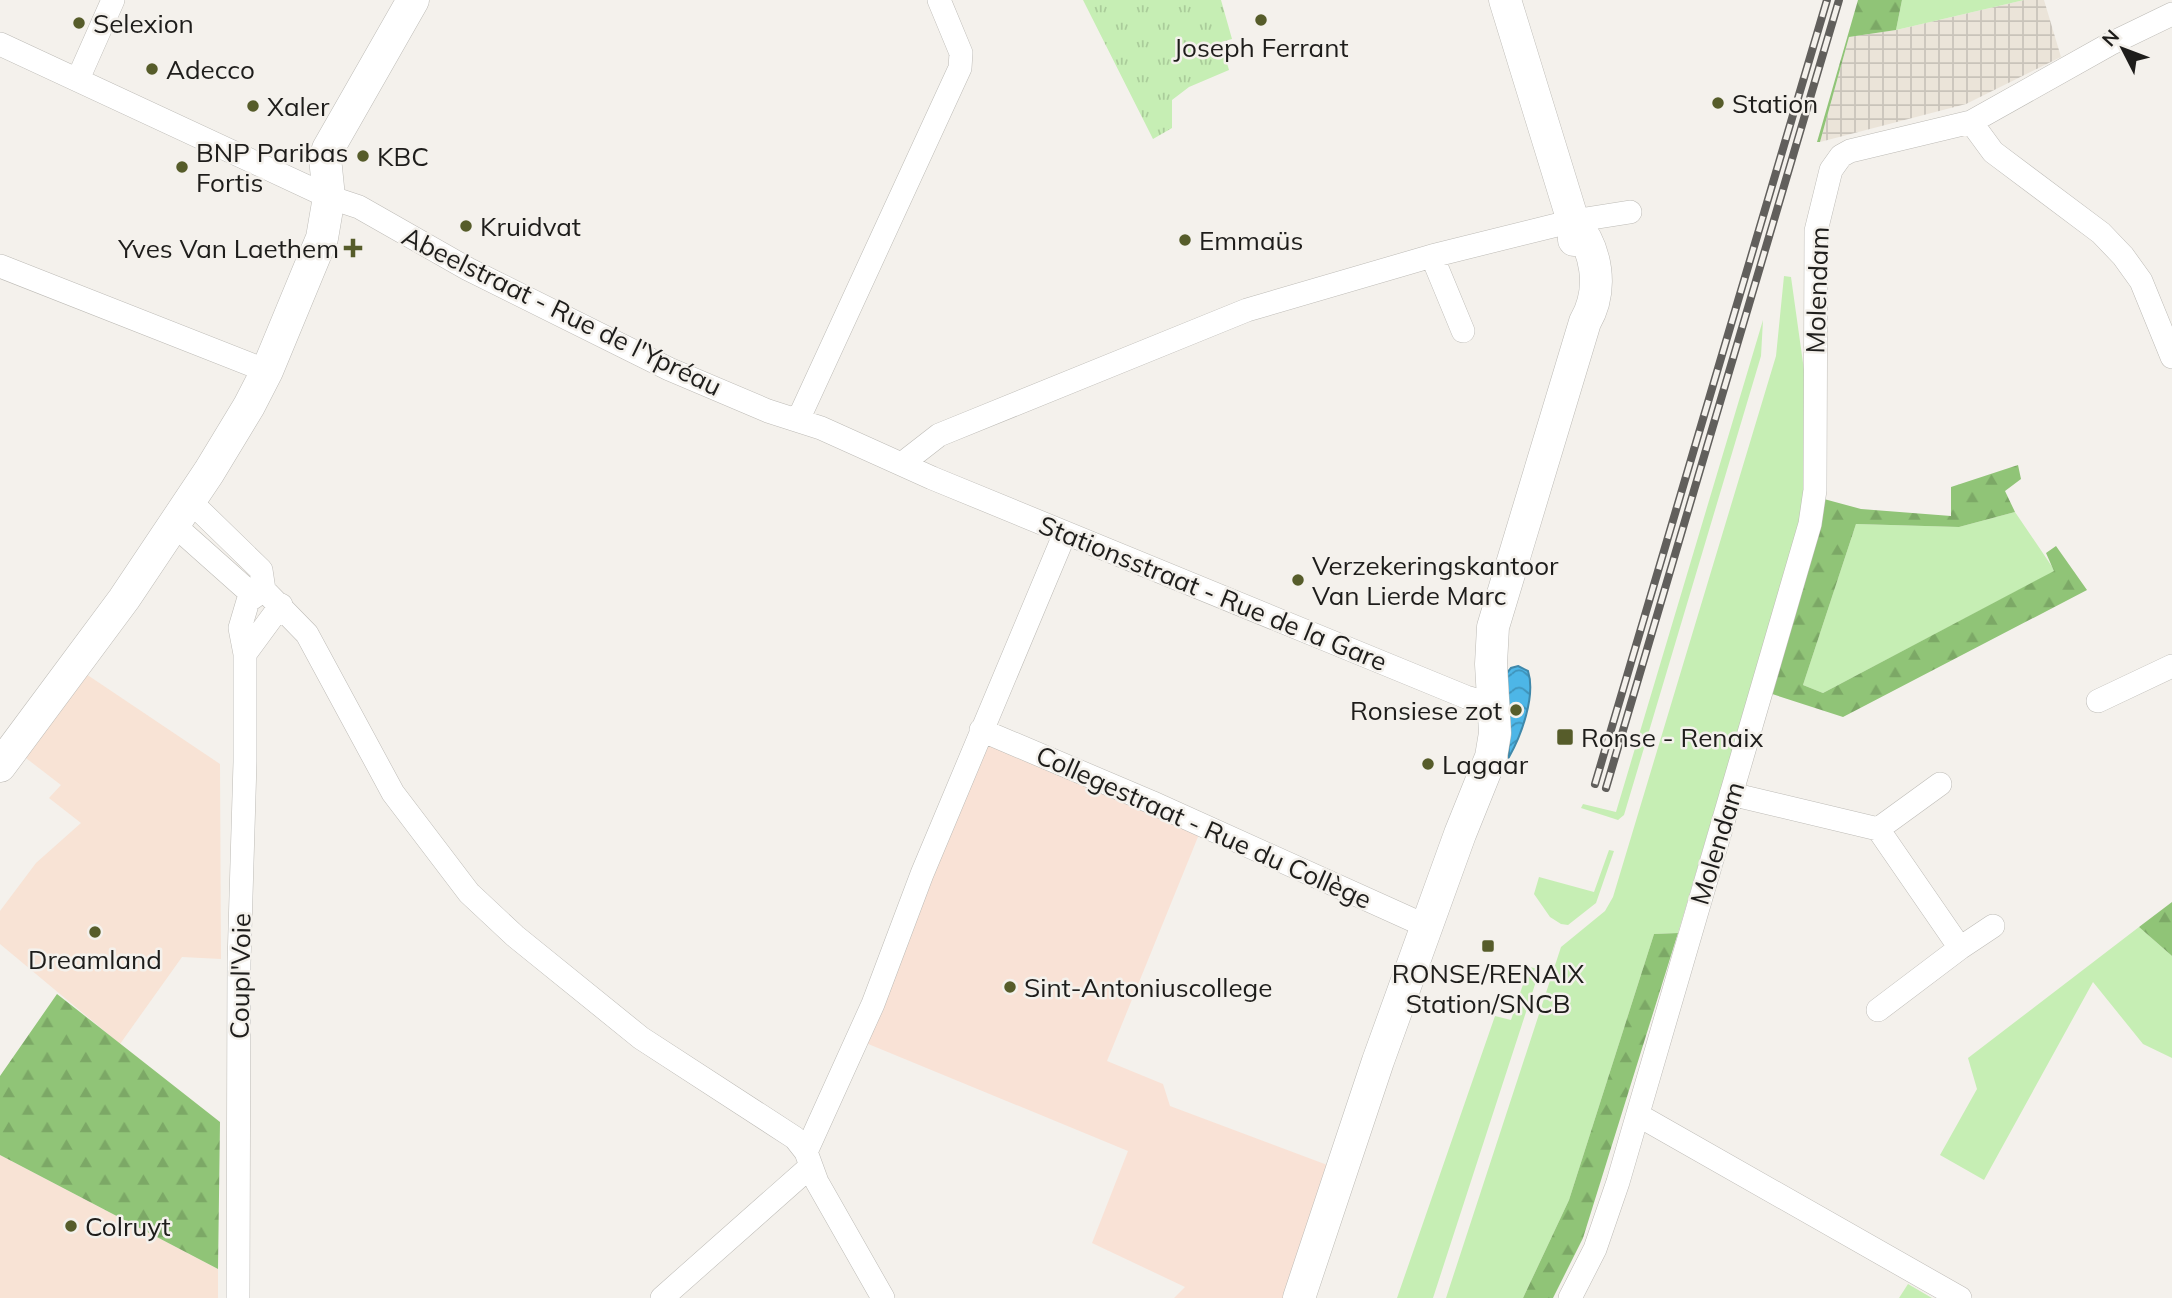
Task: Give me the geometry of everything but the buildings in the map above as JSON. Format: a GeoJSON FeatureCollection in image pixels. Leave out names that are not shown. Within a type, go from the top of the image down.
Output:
{"type":"FeatureCollection","features":[{"type":"Feature","properties":{"kind":"street"},"geometry":{"type":"LineString","coordinates":[[78,79],[113,0]]}},
{"type":"Feature","properties":{"kind":"street"},"geometry":{"type":"LineString","coordinates":[[0,766],[99,635],[249,406],[267,371],[316,254],[328,197],[325,158],[328,149],[413,0]]}},
{"type":"Feature","properties":{"kind":"street"},"geometry":{"type":"LineString","coordinates":[[798,420],[960,68],[961,53],[939,0]]}},
{"type":"Feature","properties":{"kind":"street"},"geometry":{"type":"LineString","coordinates":[[1299,1298],[1328,1205],[1426,926],[1491,757],[1495,705],[1491,664],[1493,627],[1585,321],[1594,306],[1594,258],[1585,234],[1573,221],[1505,0]]}},
{"type":"Feature","properties":{"kind":"street"},"geometry":{"type":"LineString","coordinates":[[2171,9],[1971,122],[1993,152],[2101,233],[2123,256],[2141,281],[2172,357]]}},
{"type":"Feature","properties":{"kind":"street","name":"Abeelstraat - Rue de l'Ypréau"},"geometry":{"type":"LineString","coordinates":[[0,44],[328,197],[359,207],[468,269],[668,369],[903,464]]}},
{"type":"Feature","properties":{"kind":"street","name":"Molendam"},"geometry":{"type":"LineString","coordinates":[[1570,1298],[1595,1249],[1638,1115],[1810,524],[1815,490],[1814,252],[1823,195],[1831,170],[1841,156],[1850,151],[1971,122]]}},
{"type":"Feature","properties":{"kind":"street"},"geometry":{"type":"LineString","coordinates":[[903,464],[939,435],[1247,310],[1432,256],[1573,221],[1630,212]]}},
{"type":"Feature","properties":{"kind":"street"},"geometry":{"type":"LineString","coordinates":[[1432,256],[1463,331]]}},
{"type":"Feature","properties":{"kind":"street"},"geometry":{"type":"LineString","coordinates":[[0,266],[267,371]]}},
{"type":"Feature","properties":{"kind":"street","name":"Stationsstraat - Rue de la Gare"},"geometry":{"type":"LineString","coordinates":[[903,464],[1474,700],[1495,705]]}},
{"type":"Feature","properties":{"kind":"street"},"geometry":{"type":"LineString","coordinates":[[181,512],[246,589],[272,598],[313,645],[393,793],[469,893],[590,999],[669,1057],[787,1130],[808,1159],[883,1298]]}},
{"type":"Feature","properties":{"kind":"street"},"geometry":{"type":"LineString","coordinates":[[662,1298],[808,1159],[873,1004],[981,730],[1065,533]]}},
{"type":"Feature","properties":{"kind":"street","name":"Coupl'Voie"},"geometry":{"type":"LineString","coordinates":[[238,1298],[239,963],[245,654],[272,598]]}},
{"type":"Feature","properties":{"kind":"street"},"geometry":{"type":"LineString","coordinates":[[2098,701],[2172,666]]}},
{"type":"Feature","properties":{"kind":"street","name":"Collegestraat - Rue du Collège"},"geometry":{"type":"LineString","coordinates":[[981,730],[1426,926]]}},
{"type":"Feature","properties":{"kind":"street"},"geometry":{"type":"LineString","coordinates":[[1878,829],[1940,784]]}},
{"type":"Feature","properties":{"kind":"street"},"geometry":{"type":"LineString","coordinates":[[1731,794],[1878,829],[1960,948]]}},
{"type":"Feature","properties":{"kind":"street"},"geometry":{"type":"LineString","coordinates":[[1878,1010],[1993,926]]}},
{"type":"Feature","properties":{"kind":"street"},"geometry":{"type":"LineString","coordinates":[[1638,1115],[1960,1298]]}},
{"type":"Feature","properties":{"kind":"shaded area"},"geometry":{"type":"Polygon","coordinates":[[[2024,0],[2044,0],[2061,57],[1966,104],[1820,142],[1849,37],[1896,30],[2024,0]]]}},
{"type":"Feature","properties":{"kind":"shaded area"},"geometry":{"type":"Polygon","coordinates":[[[83,672],[220,764],[221,959],[182,957],[120,1044],[0,944],[0,911],[36,863],[81,823],[49,798],[61,785],[22,755],[83,672]]]}},
{"type":"Feature","properties":{"kind":"shaded area","name":"Sint-Antoniuscollege"},"geometry":{"type":"Polygon","coordinates":[[[982,738],[1202,827],[1107,1061],[1163,1084],[1170,1106],[1330,1166],[1289,1298],[1174,1298],[1185,1287],[1092,1243],[1128,1151],[861,1041],[982,738]]]}},
{"type":"Feature","properties":{"kind":"shaded area"},"geometry":{"type":"Polygon","coordinates":[[[0,1155],[218,1269],[218,1298],[0,1298],[0,1155]]]}},
{"type":"Feature","properties":{"kind":"green space"},"geometry":{"type":"Polygon","coordinates":[[[1083,0],[1221,0],[1232,39],[1221,42],[1229,70],[1189,87],[1172,100],[1172,128],[1153,139],[1083,0]]]}},
{"type":"Feature","properties":{"kind":"green space"},"geometry":{"type":"Polygon","coordinates":[[[1858,0],[1902,0],[1896,30],[1849,37],[1820,142],[1817,142],[1858,0]]]}},
{"type":"Feature","properties":{"kind":"green space"},"geometry":{"type":"Polygon","coordinates":[[[1902,0],[2024,0],[1896,30],[1902,0]]]}},
{"type":"Feature","properties":{"kind":"green space"},"geometry":{"type":"Polygon","coordinates":[[[1784,276],[1791,277],[1804,370],[1806,502],[1678,933],[1654,934],[1569,1200],[1523,1298],[1446,1298],[1561,947],[1605,911],[1613,897],[1776,356],[1784,276]]]}},
{"type":"Feature","properties":{"kind":"green space"},"geometry":{"type":"Polygon","coordinates":[[[1763,320],[1761,356],[1624,815],[1618,820],[1581,808],[1583,804],[1616,812],[1763,320]]]}},
{"type":"Feature","properties":{"kind":"green space"},"geometry":{"type":"Polygon","coordinates":[[[2018,465],[2021,479],[2005,491],[2015,512],[1959,527],[1856,524],[1803,685],[1823,693],[2054,571],[2046,553],[2056,546],[2087,590],[1843,717],[1766,692],[1824,499],[1861,509],[1951,516],[1951,487],[2018,465]]]}},
{"type":"Feature","properties":{"kind":"green space"},"geometry":{"type":"Polygon","coordinates":[[[2015,512],[2055,571],[1823,693],[1803,685],[1856,524],[1959,527],[2015,512]]]}},
{"type":"Feature","properties":{"kind":"green space"},"geometry":{"type":"Polygon","coordinates":[[[1609,850],[1614,851],[1596,903],[1568,925],[1550,917],[1534,894],[1539,877],[1594,892],[1609,850]]]}},
{"type":"Feature","properties":{"kind":"green space"},"geometry":{"type":"Polygon","coordinates":[[[2172,902],[2172,956],[2139,927],[2172,902]]]}},
{"type":"Feature","properties":{"kind":"green space"},"geometry":{"type":"Polygon","coordinates":[[[2139,927],[2172,956],[2172,1058],[2143,1044],[2093,982],[1984,1180],[1940,1155],[1977,1089],[1968,1058],[2139,927]]]}},
{"type":"Feature","properties":{"kind":"green space"},"geometry":{"type":"Polygon","coordinates":[[[1678,933],[1583,1238],[1553,1298],[1523,1298],[1569,1200],[1654,934],[1678,933]]]}},
{"type":"Feature","properties":{"kind":"green space"},"geometry":{"type":"Polygon","coordinates":[[[1529,967],[1540,969],[1433,1298],[1397,1298],[1495,1016],[1511,1020],[1529,967]]]}},
{"type":"Feature","properties":{"kind":"green space"},"geometry":{"type":"Polygon","coordinates":[[[57,994],[220,1122],[218,1269],[0,1155],[0,1076],[57,994]]]}},
{"type":"Feature","properties":{"kind":"green space"},"geometry":{"type":"Polygon","coordinates":[[[1908,1284],[1932,1298],[1899,1298],[1908,1284]]]}},
{"type":"Feature","properties":{"kind":"water"},"geometry":{"type":"Polygon","coordinates":[[[1518,666],[1528,671],[1529,704],[1509,757],[1506,674],[1511,668],[1518,666]]]}},
{"type":"Feature","properties":{"kind":"railway"},"geometry":{"type":"LineString","coordinates":[[1595,784],[1827,0]]}},
{"type":"Feature","properties":{"kind":"railway"},"geometry":{"type":"LineString","coordinates":[[1606,788],[1839,0]]}},
{"type":"Feature","properties":{"kind":"place","name":"Joseph Ferrant"},"geometry":{"type":"Point","coordinates":[1261,20]}},
{"type":"Feature","properties":{"kind":"place","name":"Selexion"},"geometry":{"type":"Point","coordinates":[79,23]}},
{"type":"Feature","properties":{"kind":"place","name":"Adecco"},"geometry":{"type":"Point","coordinates":[152,69]}},
{"type":"Feature","properties":{"kind":"place","name":"Station"},"geometry":{"type":"Point","coordinates":[1718,103]}},
{"type":"Feature","properties":{"kind":"place","name":"Xaler"},"geometry":{"type":"Point","coordinates":[253,106]}},
{"type":"Feature","properties":{"kind":"place","name":"KBC"},"geometry":{"type":"Point","coordinates":[363,156]}},
{"type":"Feature","properties":{"kind":"place","name":"BNP Paribas Fortis"},"geometry":{"type":"Point","coordinates":[182,167]}},
{"type":"Feature","properties":{"kind":"place","name":"Kruidvat"},"geometry":{"type":"Point","coordinates":[466,226]}},
{"type":"Feature","properties":{"kind":"place","name":"Emmaüs"},"geometry":{"type":"Point","coordinates":[1185,240]}},
{"type":"Feature","properties":{"kind":"place","name":"Yves Van Laethem"},"geometry":{"type":"Point","coordinates":[353,248]}},
{"type":"Feature","properties":{"kind":"place","name":"Verzekeringskantoor Van Lierde Marc"},"geometry":{"type":"Point","coordinates":[1298,580]}},
{"type":"Feature","properties":{"kind":"place","name":"Ronsiese zot"},"geometry":{"type":"Point","coordinates":[1516,710]}},
{"type":"Feature","properties":{"kind":"place","name":"Ronse - Renaix"},"geometry":{"type":"Point","coordinates":[1565,737]}},
{"type":"Feature","properties":{"kind":"place","name":"Lagaar"},"geometry":{"type":"Point","coordinates":[1428,764]}},
{"type":"Feature","properties":{"kind":"place","name":"Dreamland"},"geometry":{"type":"Point","coordinates":[95,932]}},
{"type":"Feature","properties":{"kind":"place","name":"RONSE/RENAIX Station/SNCB"},"geometry":{"type":"Point","coordinates":[1488,946]}},
{"type":"Feature","properties":{"kind":"place","name":"Sint-Antoniuscollege"},"geometry":{"type":"Point","coordinates":[1010,987]}},
{"type":"Feature","properties":{"kind":"place","name":"Colruyt"},"geometry":{"type":"Point","coordinates":[71,1226]}}]}
